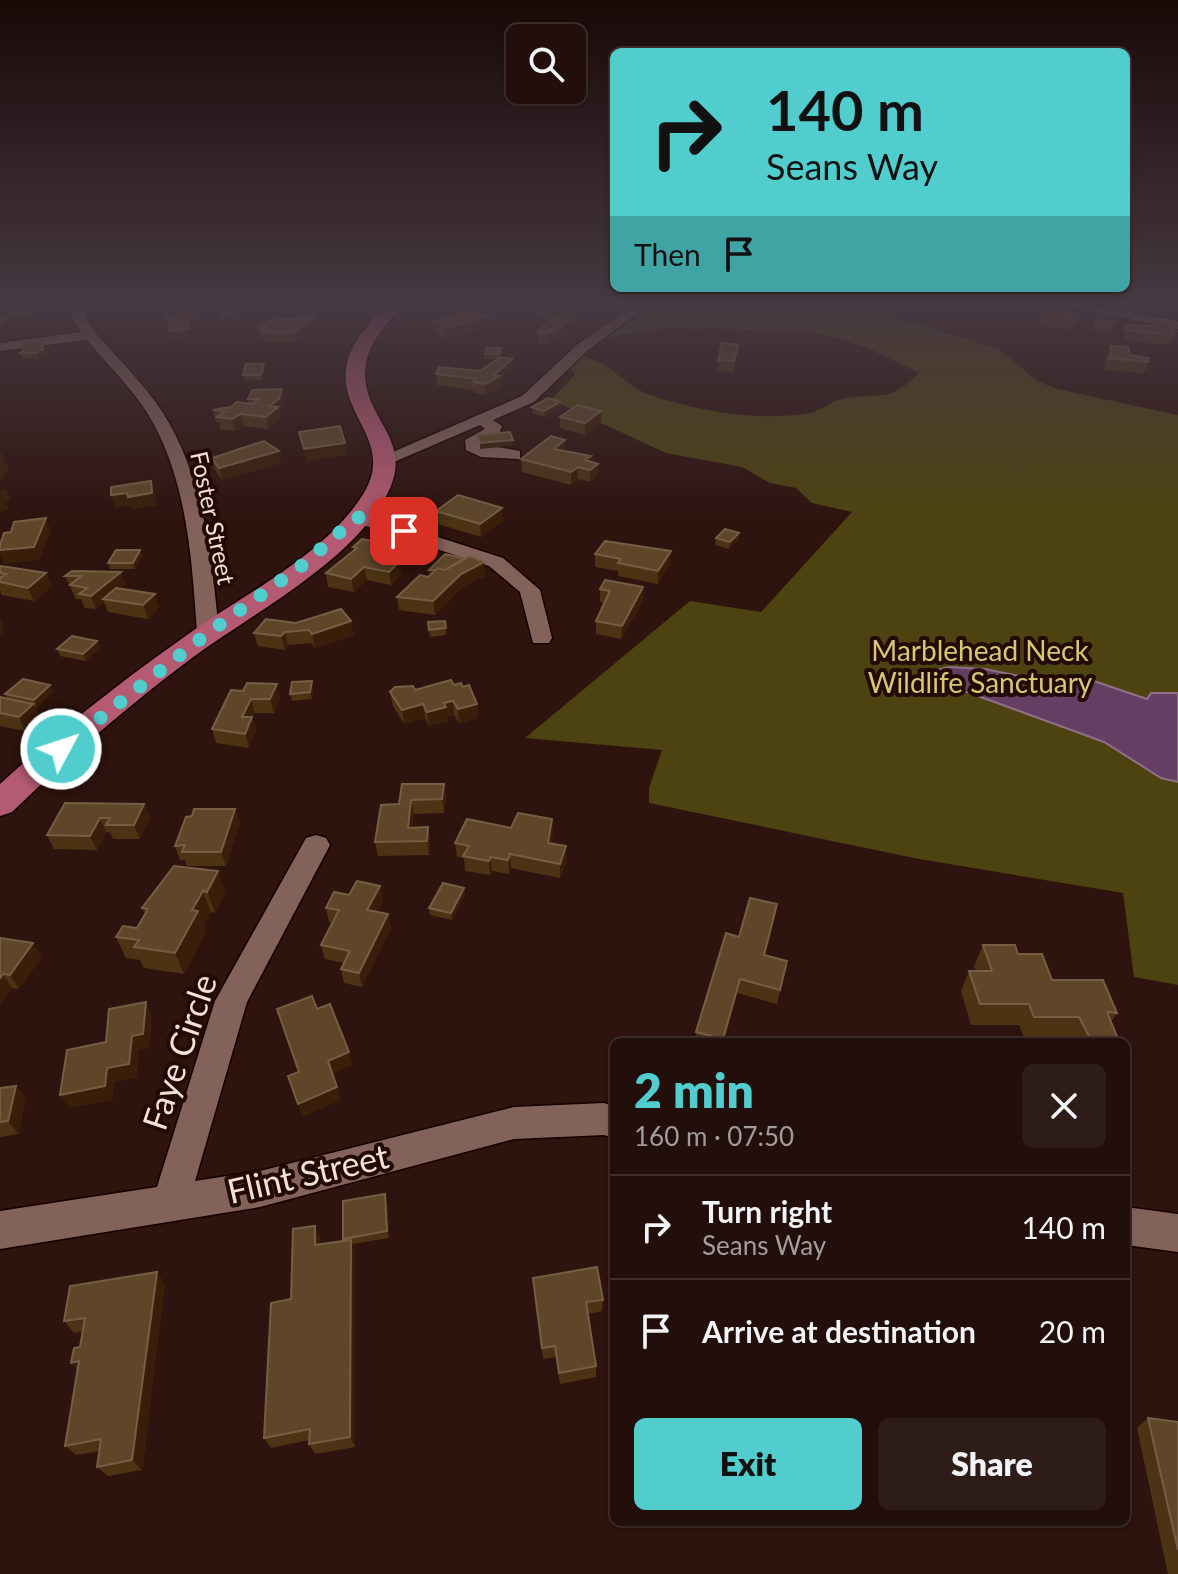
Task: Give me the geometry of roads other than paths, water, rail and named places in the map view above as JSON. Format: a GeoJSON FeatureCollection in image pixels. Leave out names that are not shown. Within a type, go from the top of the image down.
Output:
{"type":"FeatureCollection","features":[{"type":"Feature","properties":{"kind":"main road"},"geometry":{"type":"LineString","coordinates":[[0,804],[91,724],[208,633],[304,564],[372,500],[387,472],[388,458],[355,375]]}},
{"type":"Feature","properties":{"kind":"street","name":"Foster Street"},"geometry":{"type":"LineString","coordinates":[[124,375],[154,411],[174,451],[202,567],[208,633]]}},
{"type":"Feature","properties":{"kind":"street"},"geometry":{"type":"LineString","coordinates":[[388,458],[528,399],[553,375]]}},
{"type":"Feature","properties":{"kind":"street"},"geometry":{"type":"LineString","coordinates":[[480,419],[494,426],[492,432],[473,440],[472,446],[481,452],[514,455]]}},
{"type":"Feature","properties":{"kind":"street"},"geometry":{"type":"LineString","coordinates":[[357,517],[496,562],[530,590],[541,638]]}},
{"type":"Feature","properties":{"kind":"street","name":"Faye Circle"},"geometry":{"type":"LineString","coordinates":[[171,1202],[231,1001],[316,845]]}},
{"type":"Feature","properties":{"kind":"street","name":"Flint Street"},"geometry":{"type":"LineString","coordinates":[[0,1230],[260,1189],[514,1123],[610,1122]]}},
{"type":"Feature","properties":{"kind":"street"},"geometry":{"type":"LineString","coordinates":[[1130,1227],[1178,1233]]}},
{"type":"Feature","properties":{"kind":"park label","name":"Marblehead Neck Wildlife Sanctuary"},"geometry":{"type":"Point","coordinates":[980,667]}}]}
